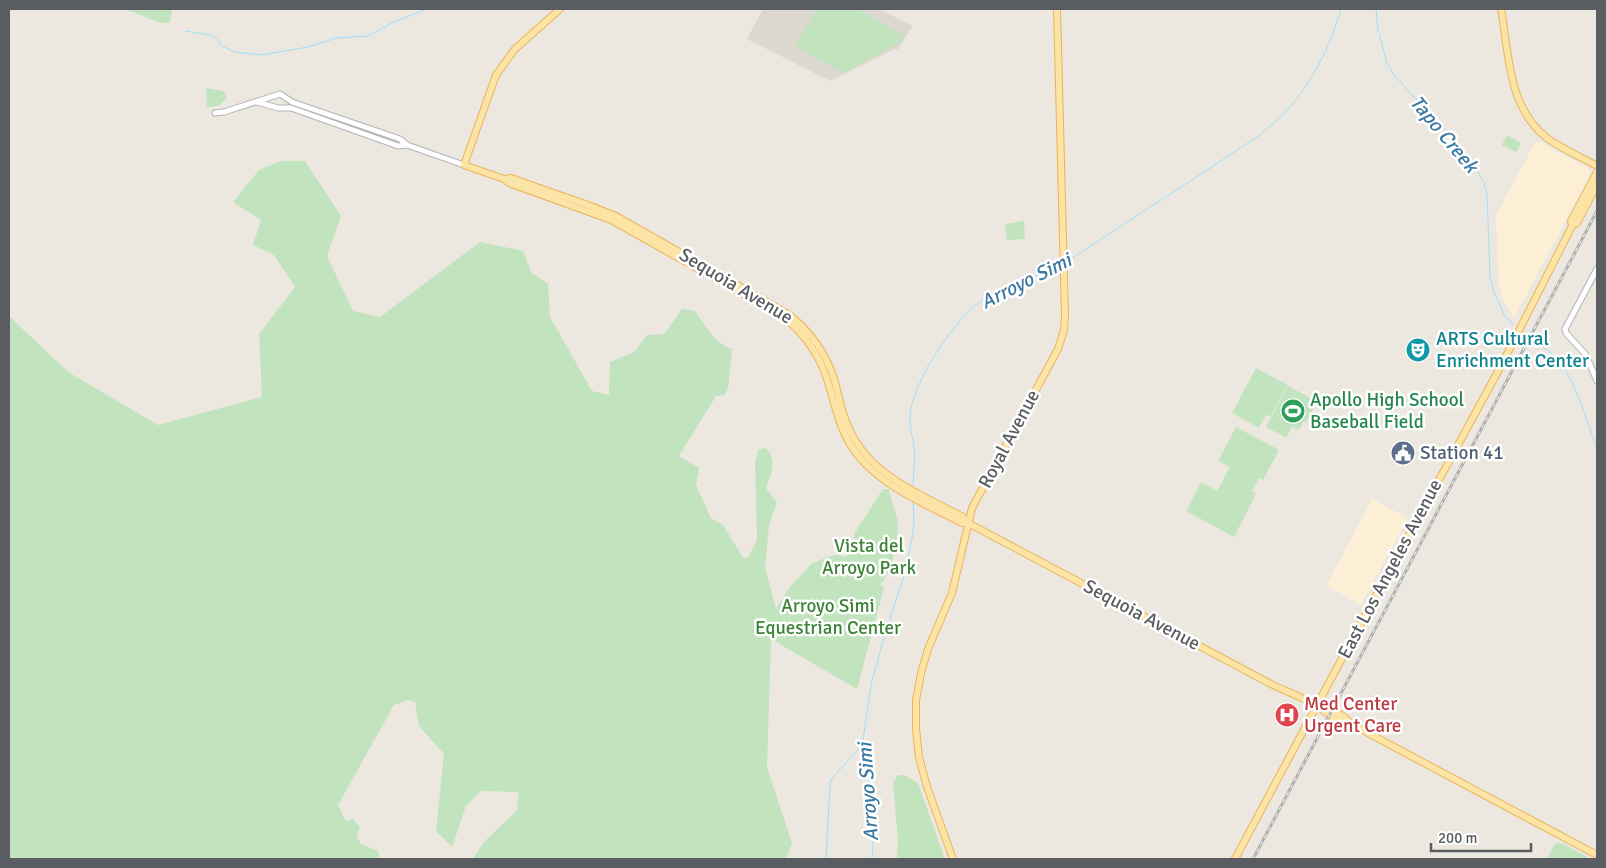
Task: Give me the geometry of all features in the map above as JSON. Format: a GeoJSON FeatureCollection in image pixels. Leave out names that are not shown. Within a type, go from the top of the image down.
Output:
{"type":"FeatureCollection","features":[{"type":"Feature","properties":{"kind":"main road"},"geometry":{"type":"LineString","coordinates":[[464,165],[496,75],[515,49],[560,9]]}},
{"type":"Feature","properties":{"kind":"main road","name":"Royal Avenue"},"geometry":{"type":"LineString","coordinates":[[953,859],[922,770],[917,743],[916,701],[924,660],[952,593],[968,523],[976,500],[1061,340],[1065,322],[1057,9]]}},
{"type":"Feature","properties":{"kind":"main road"},"geometry":{"type":"LineString","coordinates":[[1501,9],[1514,86],[1524,112],[1530,121],[1548,138],[1597,166]]}},
{"type":"Feature","properties":{"kind":"main road","name":"Sequoia Avenue"},"geometry":{"type":"LineString","coordinates":[[464,165],[504,179],[511,178],[517,180],[616,216],[788,314],[808,332],[826,358],[835,382],[843,414],[855,441],[873,464],[898,485],[925,500],[963,517],[968,523],[1597,855]]}},
{"type":"Feature","properties":{"kind":"main road","name":"East Los Angeles Avenue"},"geometry":{"type":"LineString","coordinates":[[1572,226],[1571,221],[1597,172]]}},
{"type":"Feature","properties":{"kind":"main road","name":"East Los Angeles Avenue"},"geometry":{"type":"LineString","coordinates":[[1235,859],[1501,366],[1572,226],[1577,223],[1597,185]]}},
{"type":"Feature","properties":{"kind":"street","name":"Sequoia Avenue"},"geometry":{"type":"LineString","coordinates":[[214,113],[280,94],[292,102],[400,139],[407,145],[464,165]]}},
{"type":"Feature","properties":{"kind":"street"},"geometry":{"type":"LineString","coordinates":[[272,105],[273,96]]}},
{"type":"Feature","properties":{"kind":"street","name":"Sequoia Avenue"},"geometry":{"type":"LineString","coordinates":[[257,102],[278,108],[291,108],[398,146],[407,145]]}},
{"type":"Feature","properties":{"kind":"street"},"geometry":{"type":"LineString","coordinates":[[1597,269],[1565,329],[1566,333],[1586,355],[1597,381]]}},
{"type":"Feature","properties":{"kind":"shaded area"},"geometry":{"type":"Polygon","coordinates":[[[763,9],[879,9],[913,26],[897,50],[894,49],[830,81],[747,39],[763,9]]]}},
{"type":"Feature","properties":{"kind":"shaded area"},"geometry":{"type":"Polygon","coordinates":[[[1536,141],[1542,142],[1554,151],[1588,168],[1590,175],[1514,318],[1503,299],[1499,285],[1496,215],[1536,141]]]}},
{"type":"Feature","properties":{"kind":"shaded area"},"geometry":{"type":"Polygon","coordinates":[[[1372,499],[1406,517],[1407,520],[1361,605],[1326,586],[1372,499]]]}},
{"type":"Feature","properties":{"kind":"green space"},"geometry":{"type":"Polygon","coordinates":[[[125,9],[172,9],[170,22],[161,23],[125,9]]]}},
{"type":"Feature","properties":{"kind":"green space"},"geometry":{"type":"Polygon","coordinates":[[[817,9],[857,9],[904,35],[902,41],[844,73],[795,47],[817,9]]]}},
{"type":"Feature","properties":{"kind":"green space"},"geometry":{"type":"Polygon","coordinates":[[[206,88],[223,91],[227,98],[218,106],[207,107],[206,88]]]}},
{"type":"Feature","properties":{"kind":"green space"},"geometry":{"type":"Polygon","coordinates":[[[1507,135],[1521,143],[1516,152],[1502,145],[1507,135]]]}},
{"type":"Feature","properties":{"kind":"green space"},"geometry":{"type":"Polygon","coordinates":[[[281,161],[305,161],[341,216],[327,256],[353,311],[380,317],[480,242],[523,251],[531,272],[548,284],[550,317],[592,391],[609,395],[610,362],[634,352],[647,335],[664,334],[682,309],[695,311],[716,339],[732,349],[728,389],[724,395],[716,396],[679,456],[699,468],[696,485],[711,518],[723,525],[744,559],[748,557],[757,540],[755,463],[758,450],[766,448],[770,453],[773,462],[766,488],[777,503],[769,525],[765,568],[776,609],[790,587],[812,563],[840,553],[844,558],[854,539],[854,534],[883,489],[889,489],[898,526],[896,544],[888,572],[880,585],[884,588],[857,689],[771,639],[767,767],[792,843],[786,859],[473,859],[484,842],[517,810],[519,792],[481,791],[466,806],[452,847],[436,831],[444,754],[419,726],[415,702],[408,700],[394,705],[338,805],[346,821],[353,819],[360,827],[357,837],[361,844],[378,851],[380,859],[9,859],[9,316],[68,372],[158,425],[262,397],[259,334],[295,287],[274,255],[253,245],[261,220],[233,202],[259,170],[281,161]]]}},
{"type":"Feature","properties":{"kind":"green space"},"geometry":{"type":"Polygon","coordinates":[[[1024,221],[1025,239],[1007,240],[1005,224],[1024,221]]]}},
{"type":"Feature","properties":{"kind":"green space"},"geometry":{"type":"Polygon","coordinates":[[[1256,368],[1288,385],[1270,417],[1266,415],[1259,428],[1232,413],[1256,368]]]}},
{"type":"Feature","properties":{"kind":"green space","name":"Apollo High School Baseball Field"},"geometry":{"type":"Polygon","coordinates":[[[1288,386],[1317,402],[1306,422],[1304,421],[1299,430],[1292,427],[1286,438],[1266,427],[1288,386]]]}},
{"type":"Feature","properties":{"kind":"green space"},"geometry":{"type":"Polygon","coordinates":[[[1236,427],[1279,450],[1263,480],[1259,478],[1252,491],[1256,494],[1234,537],[1186,511],[1201,482],[1217,491],[1230,467],[1218,461],[1236,427]]]}},
{"type":"Feature","properties":{"kind":"green space"},"geometry":{"type":"Polygon","coordinates":[[[899,775],[904,775],[918,783],[945,859],[897,859],[898,841],[893,783],[899,775]]]}},
{"type":"Feature","properties":{"kind":"green space"},"geometry":{"type":"Polygon","coordinates":[[[1555,843],[1563,844],[1591,859],[1547,859],[1555,843]]]}},
{"type":"Feature","properties":{"kind":"waterway"},"geometry":{"type":"LineString","coordinates":[[186,31],[215,37],[222,46],[235,52],[261,55],[308,47],[336,38],[368,36],[392,23],[426,9]]}},
{"type":"Feature","properties":{"kind":"waterway","name":"Arroyo Simi"},"geometry":{"type":"LineString","coordinates":[[1066,262],[1259,136],[1282,116],[1312,77],[1326,51],[1341,9]]}},
{"type":"Feature","properties":{"kind":"waterway","name":"Tapo Creek"},"geometry":{"type":"LineString","coordinates":[[1376,9],[1378,31]]}},
{"type":"Feature","properties":{"kind":"waterway","name":"Tapo Creek"},"geometry":{"type":"LineString","coordinates":[[1379,34],[1387,63],[1394,75],[1470,158],[1484,183],[1487,195],[1490,276],[1493,290],[1504,314],[1513,325]]}},
{"type":"Feature","properties":{"kind":"waterway","name":"Arroyo Simi"},"geometry":{"type":"LineString","coordinates":[[913,487],[915,453],[910,414],[919,384],[938,350],[974,306],[1004,289],[1060,265]]}},
{"type":"Feature","properties":{"kind":"waterway","name":"Tapo Creek"},"geometry":{"type":"LineString","coordinates":[[1522,335],[1552,354],[1560,363],[1579,398],[1597,449]]}},
{"type":"Feature","properties":{"kind":"waterway","name":"Arroyo Simi"},"geometry":{"type":"LineString","coordinates":[[872,859],[874,828],[869,767],[862,747],[871,685],[905,572],[912,539],[914,522],[913,501]]}},
{"type":"Feature","properties":{"kind":"waterway"},"geometry":{"type":"LineString","coordinates":[[826,859],[830,784],[832,778],[861,747]]}},
{"type":"Feature","properties":{"kind":"railway"},"geometry":{"type":"LineString","coordinates":[[1253,859],[1597,211]]}},
{"type":"Feature","properties":{"kind":"place","name":"ARTS Cultural Enrichment Center"},"geometry":{"type":"Point","coordinates":[1418,350]}},
{"type":"Feature","properties":{"kind":"place","name":"Apollo High School Baseball Field"},"geometry":{"type":"Point","coordinates":[1293,411]}},
{"type":"Feature","properties":{"kind":"place","name":"Station 41"},"geometry":{"type":"Point","coordinates":[1403,453]}},
{"type":"Feature","properties":{"kind":"place","name":"Med Center Urgent Care"},"geometry":{"type":"Point","coordinates":[1287,715]}},
{"type":"Feature","properties":{"kind":"park label","name":"Vista del Arroyo Park"},"geometry":{"type":"Point","coordinates":[869,557]}},
{"type":"Feature","properties":{"kind":"park label","name":"Arroyo Simi Equestrian Center"},"geometry":{"type":"Point","coordinates":[828,617]}}]}
